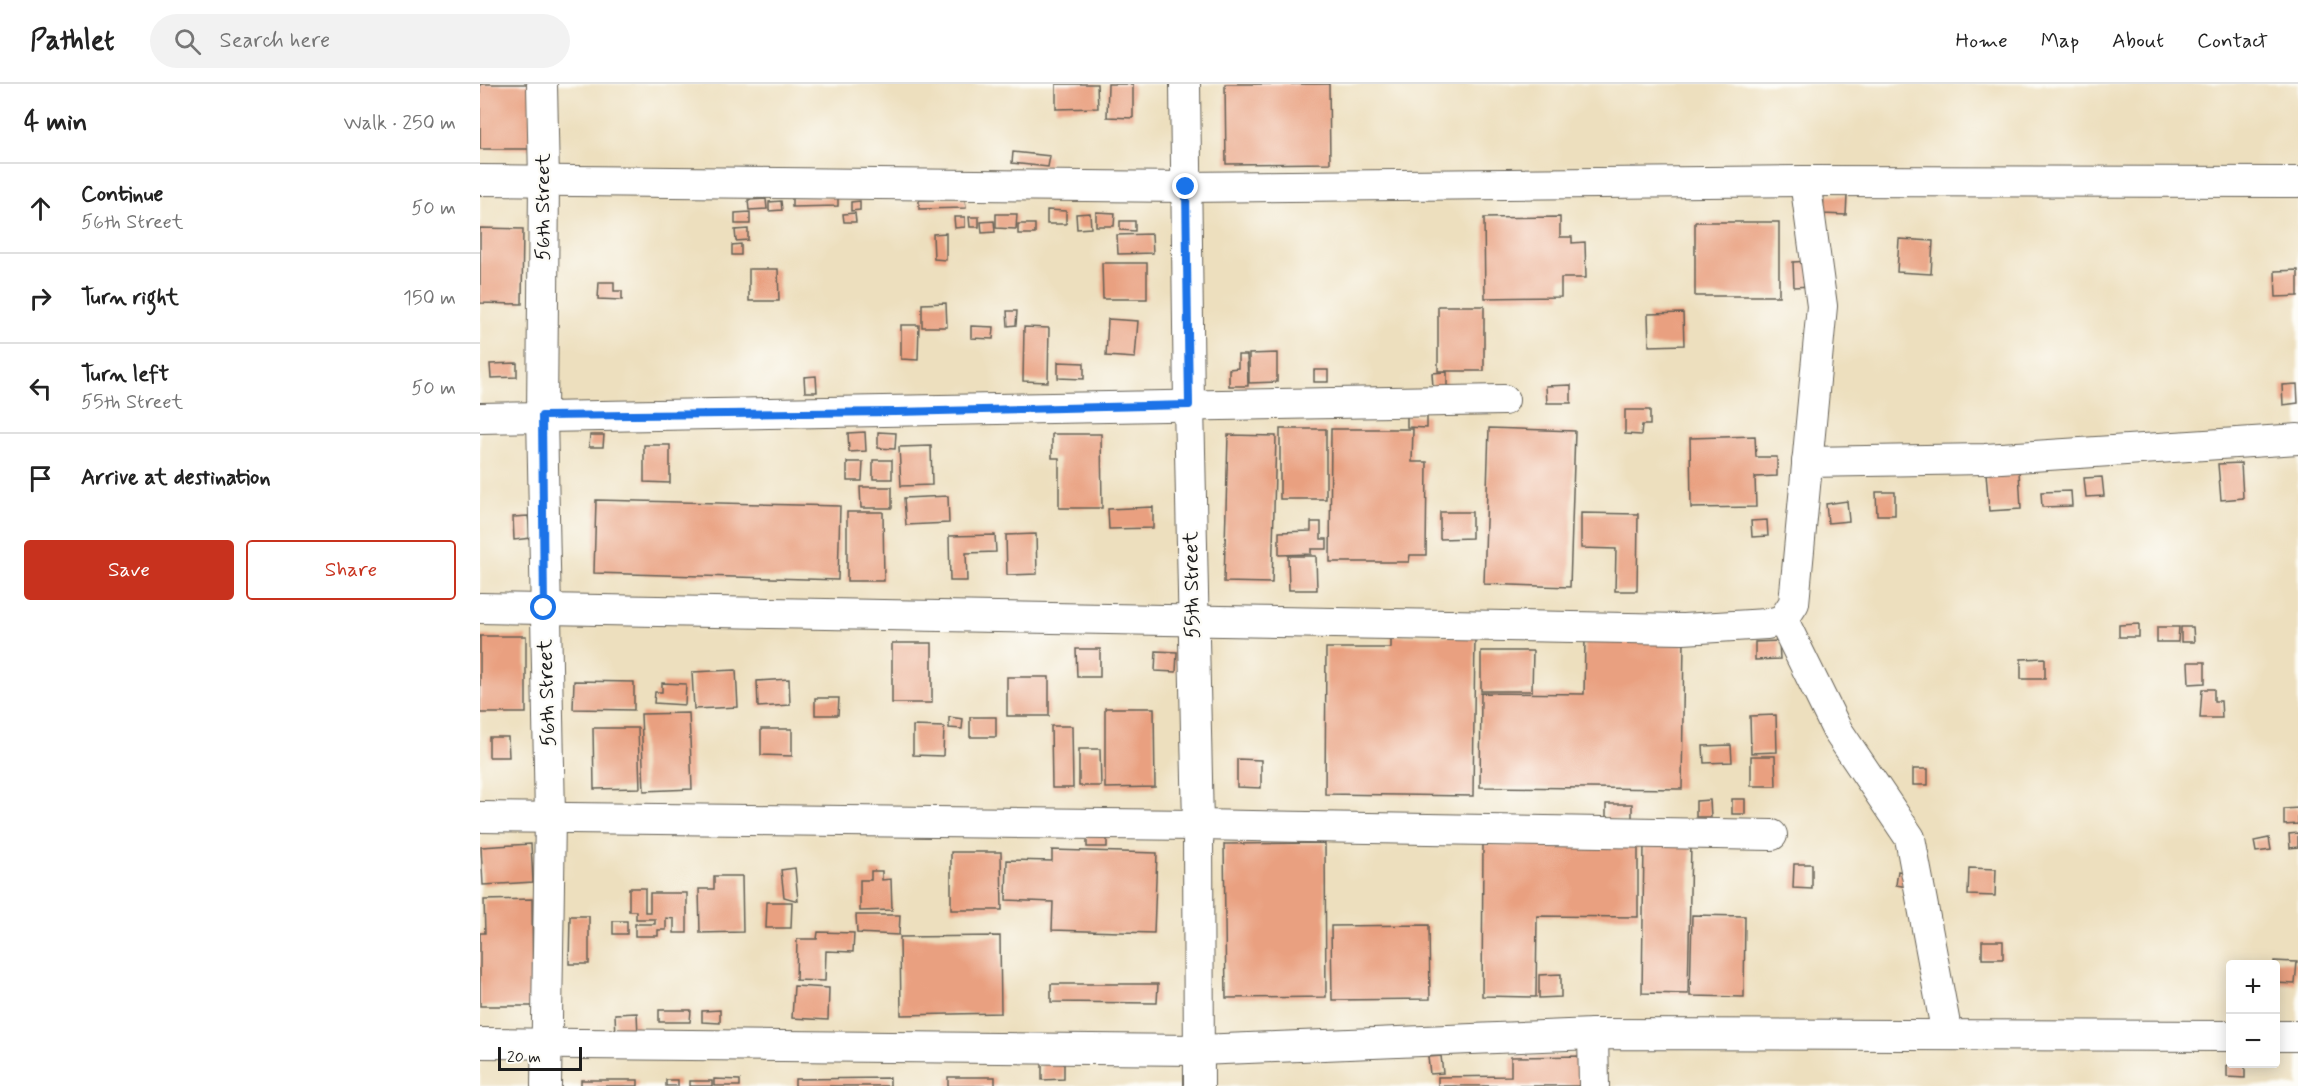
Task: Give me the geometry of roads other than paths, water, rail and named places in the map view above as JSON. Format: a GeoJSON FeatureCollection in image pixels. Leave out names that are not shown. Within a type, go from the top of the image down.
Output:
{"type":"FeatureCollection","features":[{"type":"Feature","properties":{"kind":"street","name":"56th Street"},"geometry":{"type":"LineString","coordinates":[[542,84],[544,608],[550,816],[546,1086]]}},
{"type":"Feature","properties":{"kind":"street","name":"55th Street"},"geometry":{"type":"LineString","coordinates":[[1185,84],[1198,825],[1199,1086]]}},
{"type":"Feature","properties":{"kind":"street"},"geometry":{"type":"LineString","coordinates":[[480,180],[1186,187],[1805,181],[2298,182]]}},
{"type":"Feature","properties":{"kind":"street"},"geometry":{"type":"LineString","coordinates":[[480,608],[1683,629],[1767,624],[1783,620],[1794,603],[1822,306],[1805,181]]}},
{"type":"Feature","properties":{"kind":"street"},"geometry":{"type":"LineString","coordinates":[[480,418],[1504,400]]}},
{"type":"Feature","properties":{"kind":"street"},"geometry":{"type":"LineString","coordinates":[[1807,462],[1985,459],[2298,439]]}},
{"type":"Feature","properties":{"kind":"street"},"geometry":{"type":"LineString","coordinates":[[1783,620],[1837,730],[1910,838],[1947,1035]]}},
{"type":"Feature","properties":{"kind":"street"},"geometry":{"type":"LineString","coordinates":[[480,817],[1198,825],[1772,835]]}},
{"type":"Feature","properties":{"kind":"street"},"geometry":{"type":"LineString","coordinates":[[1593,1034],[1594,1086]]}},
{"type":"Feature","properties":{"kind":"street"},"geometry":{"type":"LineString","coordinates":[[480,1043],[1199,1050],[1593,1034],[2226,1036]]}},
{"type":"Feature","properties":{"kind":"street"},"geometry":{"type":"LineString","coordinates":[[2280,1036],[2298,1036]]}}]}
